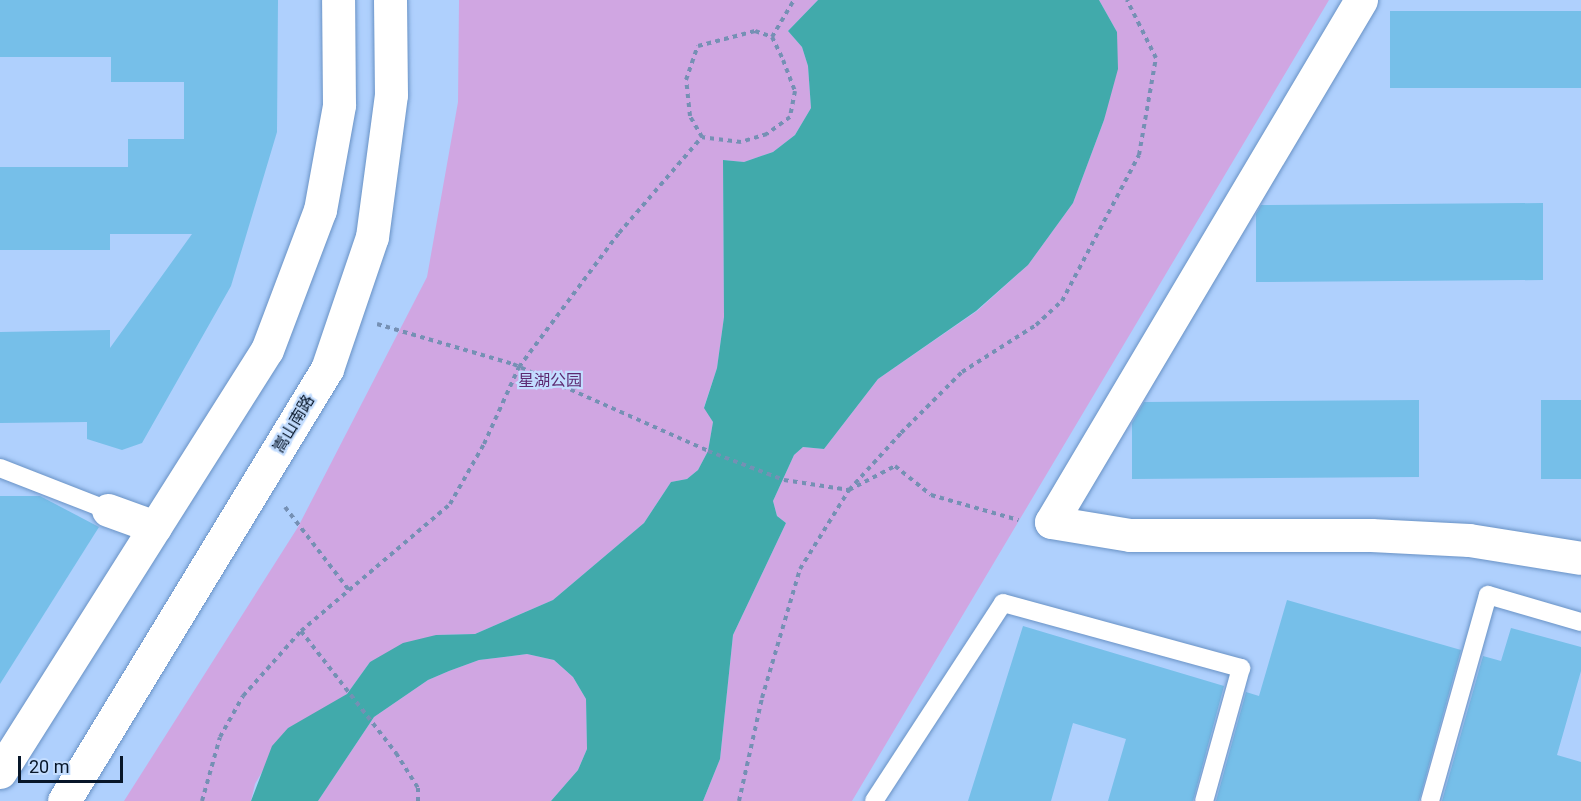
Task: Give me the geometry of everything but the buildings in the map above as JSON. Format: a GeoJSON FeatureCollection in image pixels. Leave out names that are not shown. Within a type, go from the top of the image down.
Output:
{"type":"FeatureCollection","features":[{"type":"Feature","properties":{"kind":"street"},"geometry":{"type":"LineString","coordinates":[[0,772],[267,350],[320,210],[339,105],[338,0]]}},
{"type":"Feature","properties":{"kind":"street","name":"嵩山南路"},"geometry":{"type":"LineString","coordinates":[[64,801],[327,369],[373,225],[391,95],[390,0]]}},
{"type":"Feature","properties":{"kind":"street"},"geometry":{"type":"LineString","coordinates":[[1361,0],[1051,522],[1130,535],[1371,535],[1469,540],[1581,558]]}},
{"type":"Feature","properties":{"kind":"street"},"geometry":{"type":"LineString","coordinates":[[108,510],[155,528]]}},
{"type":"Feature","properties":{"kind":"lane"},"geometry":{"type":"LineString","coordinates":[[0,468],[108,510]]}},
{"type":"Feature","properties":{"kind":"lane"},"geometry":{"type":"LineString","coordinates":[[1430,801],[1488,595],[1581,622]]}},
{"type":"Feature","properties":{"kind":"lane"},"geometry":{"type":"LineString","coordinates":[[874,801],[1003,603],[1241,668],[1204,801]]}},
{"type":"Feature","properties":{"kind":"path"},"geometry":{"type":"LineString","coordinates":[[772,37],[794,0]]}},
{"type":"Feature","properties":{"kind":"path"},"geometry":{"type":"LineString","coordinates":[[740,801],[762,698],[800,569],[849,490],[962,372],[1036,325],[1062,301],[1139,155],[1156,58],[1127,0]]}},
{"type":"Feature","properties":{"kind":"path"},"geometry":{"type":"LineString","coordinates":[[755,31],[772,37],[795,91],[790,117],[767,134],[741,142],[702,137],[690,116],[686,80],[698,46],[755,31]]}},
{"type":"Feature","properties":{"kind":"path"},"geometry":{"type":"LineString","coordinates":[[202,801],[220,737],[243,696],[301,631],[450,504],[484,444],[519,367],[619,233],[702,137]]}},
{"type":"Feature","properties":{"kind":"path"},"geometry":{"type":"LineString","coordinates":[[347,311],[519,367],[708,451],[784,480],[849,490],[895,466],[930,495],[1019,520],[1051,522]]}},
{"type":"Feature","properties":{"kind":"path"},"geometry":{"type":"LineString","coordinates":[[285,507],[349,590]]}},
{"type":"Feature","properties":{"kind":"path"},"geometry":{"type":"LineString","coordinates":[[301,631],[418,788],[418,801]]}},
{"type":"Feature","properties":{"kind":"green space","name":"星湖公园"},"geometry":{"type":"Polygon","coordinates":[[[459,0],[818,0],[788,31],[802,47],[808,66],[811,108],[795,135],[773,152],[744,162],[723,160],[724,317],[717,368],[704,407],[713,422],[708,451],[698,470],[687,479],[671,482],[644,523],[553,600],[475,634],[436,635],[370,662],[347,694],[333,705],[288,728],[255,784],[251,801],[124,801],[298,527],[427,277],[458,102],[459,0]]]}},
{"type":"Feature","properties":{"kind":"green space"},"geometry":{"type":"Polygon","coordinates":[[[1099,0],[1329,0],[852,801],[703,801],[720,759],[733,635],[786,523],[777,516],[773,501],[794,455],[803,447],[824,449],[878,379],[977,311],[1028,265],[1073,203],[1104,120],[1117,32],[1099,0]]]}},
{"type":"Feature","properties":{"kind":"green space"},"geometry":{"type":"Polygon","coordinates":[[[527,654],[554,660],[573,677],[586,699],[587,749],[578,770],[551,801],[318,801],[374,717],[428,680],[449,671],[479,660],[527,654]]]}},
{"type":"Feature","properties":{"kind":"shaded area"},"geometry":{"type":"Polygon","coordinates":[[[818,0],[1099,0],[1117,32],[1118,69],[1104,120],[1073,203],[1028,265],[976,311],[878,379],[824,449],[803,447],[794,455],[773,501],[777,516],[786,523],[733,635],[720,759],[703,801],[551,801],[578,770],[587,749],[586,699],[573,677],[554,660],[527,654],[479,660],[449,671],[428,680],[374,717],[318,801],[251,801],[272,746],[288,728],[347,694],[370,662],[403,643],[436,635],[475,634],[553,600],[644,523],[671,482],[687,479],[698,470],[708,451],[713,422],[704,408],[717,368],[724,317],[723,160],[744,162],[773,152],[795,135],[811,108],[808,66],[802,47],[788,31],[818,0]]]}}]}
